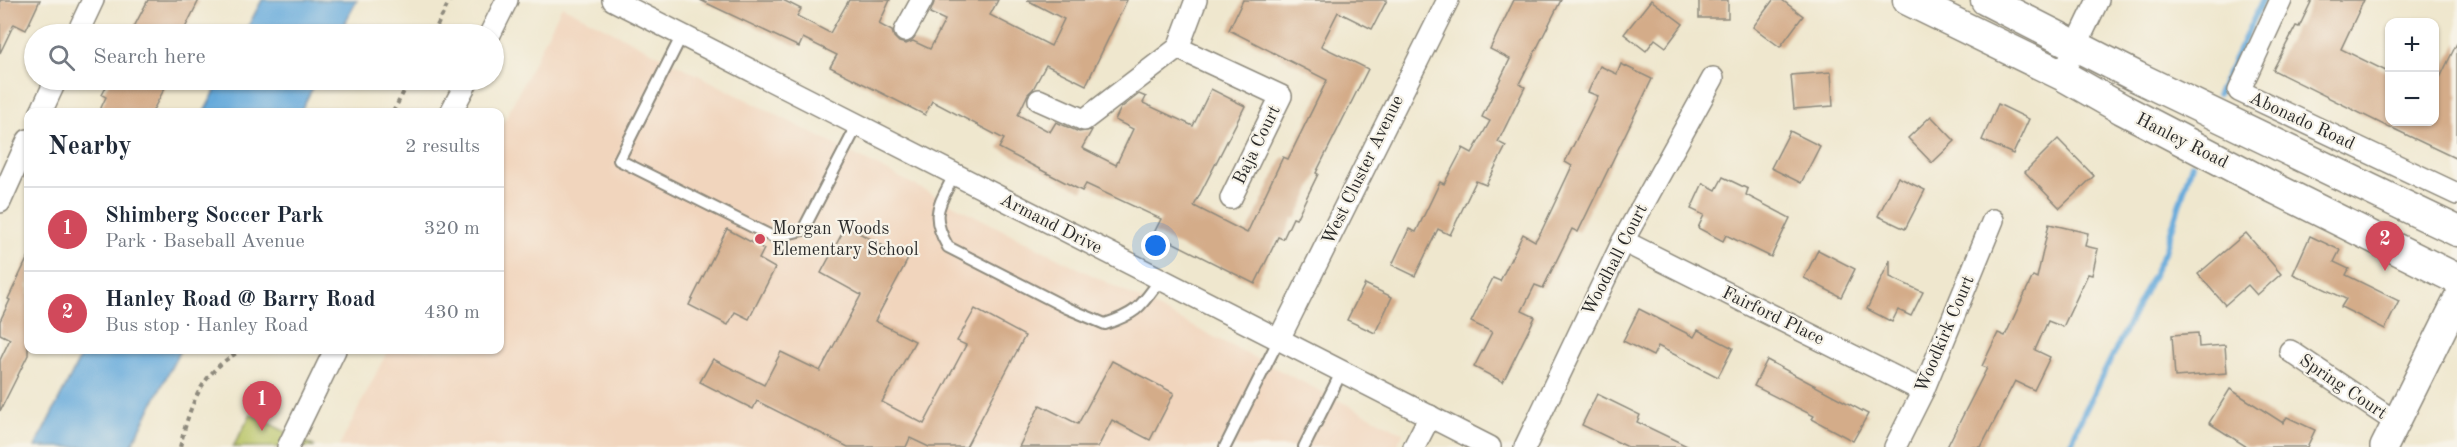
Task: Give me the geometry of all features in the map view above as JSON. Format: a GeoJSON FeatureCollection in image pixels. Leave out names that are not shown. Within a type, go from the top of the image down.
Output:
{"type":"FeatureCollection","features":[{"type":"Feature","properties":{"kind":"main road","name":"Hanley Road"},"geometry":{"type":"LineString","coordinates":[[1908,0],[2062,75],[2232,166],[2457,279]]}},
{"type":"Feature","properties":{"kind":"main road","name":"Hanley Road"},"geometry":{"type":"LineString","coordinates":[[1986,0],[2457,231]]}},
{"type":"Feature","properties":{"kind":"street"},"geometry":{"type":"LineString","coordinates":[[82,24],[93,0]]}},
{"type":"Feature","properties":{"kind":"street"},"geometry":{"type":"LineString","coordinates":[[495,24],[507,0]]}},
{"type":"Feature","properties":{"kind":"street","name":"Armand Drive"},"geometry":{"type":"LineString","coordinates":[[613,0],[1490,447]]}},
{"type":"Feature","properties":{"kind":"street"},"geometry":{"type":"LineString","coordinates":[[905,31],[922,0]]}},
{"type":"Feature","properties":{"kind":"street"},"geometry":{"type":"LineString","coordinates":[[1039,100],[1084,120],[1178,48],[1196,0]]}},
{"type":"Feature","properties":{"kind":"street","name":"West Cluster Avenue"},"geometry":{"type":"LineString","coordinates":[[1279,339],[1448,0]]}},
{"type":"Feature","properties":{"kind":"street"},"geometry":{"type":"LineString","coordinates":[[2062,75],[2098,0]]}},
{"type":"Feature","properties":{"kind":"street","name":"Abonado Road"},"geometry":{"type":"LineString","coordinates":[[2281,0],[2239,91],[2457,194]]}},
{"type":"Feature","properties":{"kind":"street","name":"Baja Court"},"geometry":{"type":"LineString","coordinates":[[1178,48],[1281,96],[1231,198]]}},
{"type":"Feature","properties":{"kind":"street","name":"Woodhall Court"},"geometry":{"type":"LineString","coordinates":[[1525,447],[1623,241],[1713,78]]}},
{"type":"Feature","properties":{"kind":"street"},"geometry":{"type":"LineString","coordinates":[[43,108],[51,90]]}},
{"type":"Feature","properties":{"kind":"street"},"geometry":{"type":"LineString","coordinates":[[454,108],[463,90]]}},
{"type":"Feature","properties":{"kind":"street"},"geometry":{"type":"LineString","coordinates":[[0,202],[24,149]]}},
{"type":"Feature","properties":{"kind":"street","name":"Woodkirk Court"},"geometry":{"type":"LineString","coordinates":[[1895,447],[1923,390],[1993,220]]}},
{"type":"Feature","properties":{"kind":"street","name":"Fairford Place"},"geometry":{"type":"LineString","coordinates":[[1623,241],[1923,390]]}},
{"type":"Feature","properties":{"kind":"street"},"geometry":{"type":"LineString","coordinates":[[2384,447],[2457,300]]}},
{"type":"Feature","properties":{"kind":"street","name":"Spring Court"},"geometry":{"type":"LineString","coordinates":[[2290,351],[2397,423]]}},
{"type":"Feature","properties":{"kind":"street"},"geometry":{"type":"LineString","coordinates":[[288,447],[333,354]]}},
{"type":"Feature","properties":{"kind":"street"},"geometry":{"type":"LineString","coordinates":[[1414,447],[1430,416]]}},
{"type":"Feature","properties":{"kind":"lane"},"geometry":{"type":"LineString","coordinates":[[682,35],[619,160],[773,237],[803,230],[858,124]]}},
{"type":"Feature","properties":{"kind":"lane"},"geometry":{"type":"LineString","coordinates":[[954,175],[937,209],[938,230],[948,246],[1067,308],[1105,324],[1127,317],[1139,309],[1160,280]]}},
{"type":"Feature","properties":{"kind":"lane"},"geometry":{"type":"LineString","coordinates":[[1225,447],[1279,339]]}},
{"type":"Feature","properties":{"kind":"lane"},"geometry":{"type":"LineString","coordinates":[[1304,447],[1342,370]]}},
{"type":"Feature","properties":{"kind":"path"},"geometry":{"type":"LineString","coordinates":[[438,24],[450,0]]}},
{"type":"Feature","properties":{"kind":"path"},"geometry":{"type":"LineString","coordinates":[[395,108],[405,90]]}},
{"type":"Feature","properties":{"kind":"path"},"geometry":{"type":"LineString","coordinates":[[180,447],[189,408],[205,380],[237,354]]}},
{"type":"Feature","properties":{"kind":"shaded area","name":"Morgan Woods Elementary School"},"geometry":{"type":"Polygon","coordinates":[[[562,6],[1403,433],[1396,447],[339,447],[386,354],[504,354],[504,121],[562,6]]]}},
{"type":"Feature","properties":{"kind":"green space"},"geometry":{"type":"Polygon","coordinates":[[[251,414],[315,447],[233,447],[251,414]]]}},
{"type":"Feature","properties":{"kind":"water"},"geometry":{"type":"Polygon","coordinates":[[[262,0],[357,0],[344,24],[249,24],[262,0]]]}},
{"type":"Feature","properties":{"kind":"water"},"geometry":{"type":"Polygon","coordinates":[[[216,90],[312,90],[302,108],[206,108],[216,90]]]}},
{"type":"Feature","properties":{"kind":"water"},"geometry":{"type":"Polygon","coordinates":[[[82,354],[178,354],[131,447],[35,447],[82,354]]]}},
{"type":"Feature","properties":{"kind":"building"},"geometry":{"type":"Polygon","coordinates":[[[0,0],[40,0],[29,24],[24,24],[24,29],[14,24],[0,53],[0,0]]]}},
{"type":"Feature","properties":{"kind":"building"},"geometry":{"type":"Polygon","coordinates":[[[148,0],[199,0],[187,24],[136,24],[148,0]]]}},
{"type":"Feature","properties":{"kind":"building"},"geometry":{"type":"Polygon","coordinates":[[[700,0],[783,0],[801,9],[797,16],[830,33],[849,0],[890,0],[879,24],[892,31],[899,42],[906,44],[913,41],[930,49],[945,20],[930,13],[935,0],[998,0],[990,15],[1051,46],[1064,19],[1027,0],[1127,0],[1086,85],[1046,65],[1018,115],[1050,132],[1056,122],[1079,132],[1092,130],[1082,148],[1116,165],[1133,129],[1115,120],[1121,108],[1139,94],[1146,97],[1143,103],[1193,126],[1211,89],[1245,106],[1194,206],[1247,233],[1283,157],[1288,159],[1327,80],[1229,30],[1243,0],[1387,0],[1372,29],[1338,12],[1321,46],[1368,69],[1316,173],[1318,174],[1296,219],[1293,218],[1283,239],[1278,237],[1255,284],[1154,233],[1161,219],[1086,184],[1082,191],[1045,172],[999,148],[1004,139],[932,101],[925,115],[830,67],[837,55],[803,38],[799,47],[700,0]]]}},
{"type":"Feature","properties":{"kind":"building"},"geometry":{"type":"Polygon","coordinates":[[[1514,0],[1561,0],[1519,84],[1525,87],[1498,142],[1506,146],[1486,185],[1476,181],[1450,235],[1438,229],[1415,276],[1392,265],[1409,229],[1416,232],[1440,182],[1444,184],[1463,148],[1472,153],[1490,121],[1482,117],[1510,59],[1490,49],[1514,0]]]}},
{"type":"Feature","properties":{"kind":"building"},"geometry":{"type":"Polygon","coordinates":[[[1651,0],[1683,24],[1666,47],[1655,39],[1646,51],[1624,34],[1651,0]]]}},
{"type":"Feature","properties":{"kind":"building"},"geometry":{"type":"Polygon","coordinates":[[[1699,0],[1728,0],[1728,18],[1699,18],[1699,0]]]}},
{"type":"Feature","properties":{"kind":"building"},"geometry":{"type":"Polygon","coordinates":[[[1773,0],[1782,0],[1803,16],[1780,47],[1753,27],[1773,0]]]}},
{"type":"Feature","properties":{"kind":"building"},"geometry":{"type":"Polygon","coordinates":[[[2312,0],[2364,0],[2341,49],[2385,71],[2385,126],[2273,70],[2296,26],[2299,27],[2312,0]]]}},
{"type":"Feature","properties":{"kind":"building"},"geometry":{"type":"Polygon","coordinates":[[[2457,43],[2457,159],[2386,126],[2439,126],[2439,80],[2457,43]]]}},
{"type":"Feature","properties":{"kind":"building"},"geometry":{"type":"Polygon","coordinates":[[[1621,64],[1652,79],[1578,232],[1572,229],[1543,288],[1535,285],[1522,311],[1535,317],[1503,382],[1474,367],[1492,332],[1471,322],[1493,278],[1500,281],[1523,234],[1535,241],[1542,230],[1572,166],[1565,162],[1598,96],[1588,92],[1600,66],[1617,74],[1621,64]]]}},
{"type":"Feature","properties":{"kind":"building"},"geometry":{"type":"Polygon","coordinates":[[[1831,72],[1833,106],[1794,109],[1791,75],[1831,72]]]}},
{"type":"Feature","properties":{"kind":"building"},"geometry":{"type":"Polygon","coordinates":[[[105,90],[164,90],[154,108],[101,108],[106,97],[102,95],[105,90]]]}},
{"type":"Feature","properties":{"kind":"building"},"geometry":{"type":"Polygon","coordinates":[[[1998,104],[2029,119],[2013,154],[1982,140],[1998,104]]]}},
{"type":"Feature","properties":{"kind":"building"},"geometry":{"type":"Polygon","coordinates":[[[1931,116],[1955,141],[1932,163],[1908,138],[1931,116]]]}},
{"type":"Feature","properties":{"kind":"building"},"geometry":{"type":"Polygon","coordinates":[[[1790,131],[1820,146],[1801,183],[1771,168],[1790,131]]]}},
{"type":"Feature","properties":{"kind":"building"},"geometry":{"type":"Polygon","coordinates":[[[2058,139],[2094,176],[2060,208],[2025,172],[2058,139]]]}},
{"type":"Feature","properties":{"kind":"building"},"geometry":{"type":"Polygon","coordinates":[[[1723,177],[1748,189],[1746,195],[1790,218],[1771,257],[1726,235],[1723,241],[1698,228],[1704,215],[1691,209],[1703,183],[1716,190],[1723,177]]]}},
{"type":"Feature","properties":{"kind":"building"},"geometry":{"type":"Polygon","coordinates":[[[1898,177],[1925,190],[1905,229],[1878,216],[1898,177]]]}},
{"type":"Feature","properties":{"kind":"building"},"geometry":{"type":"Polygon","coordinates":[[[2049,224],[2088,233],[2085,246],[2098,249],[2092,275],[2088,274],[2063,327],[2048,321],[2035,350],[2050,357],[2034,390],[2015,381],[1981,447],[1947,447],[1987,368],[1982,366],[1998,333],[2005,336],[2033,276],[2037,278],[2049,224]]]}},
{"type":"Feature","properties":{"kind":"building"},"geometry":{"type":"Polygon","coordinates":[[[846,226],[908,259],[875,321],[915,341],[882,402],[924,424],[966,345],[957,341],[975,309],[1025,336],[966,447],[929,447],[910,438],[906,447],[848,447],[757,401],[753,409],[700,382],[713,359],[764,385],[781,352],[820,371],[861,295],[821,273],[846,226]]]}},
{"type":"Feature","properties":{"kind":"building"},"geometry":{"type":"Polygon","coordinates":[[[727,229],[764,249],[759,259],[775,268],[749,319],[735,312],[728,325],[689,305],[727,229]]]}},
{"type":"Feature","properties":{"kind":"building"},"geometry":{"type":"Polygon","coordinates":[[[2246,233],[2281,274],[2257,295],[2248,285],[2225,305],[2198,274],[2246,233]]]}},
{"type":"Feature","properties":{"kind":"building"},"geometry":{"type":"Polygon","coordinates":[[[2310,236],[2340,250],[2334,262],[2349,269],[2346,275],[2399,301],[2385,329],[2341,307],[2346,299],[2293,274],[2310,236]]]}},
{"type":"Feature","properties":{"kind":"building"},"geometry":{"type":"Polygon","coordinates":[[[1818,250],[1855,269],[1841,297],[1804,278],[1818,250]]]}},
{"type":"Feature","properties":{"kind":"building"},"geometry":{"type":"Polygon","coordinates":[[[1890,260],[1890,277],[1923,292],[1911,316],[1898,310],[1892,322],[1867,309],[1890,260]]]}},
{"type":"Feature","properties":{"kind":"building"},"geometry":{"type":"Polygon","coordinates":[[[24,265],[24,354],[28,355],[0,411],[0,360],[10,339],[0,334],[0,321],[10,300],[8,299],[24,265]]]}},
{"type":"Feature","properties":{"kind":"building"},"geometry":{"type":"Polygon","coordinates":[[[1365,284],[1392,297],[1375,333],[1347,320],[1365,284]]]}},
{"type":"Feature","properties":{"kind":"building"},"geometry":{"type":"Polygon","coordinates":[[[1639,309],[1694,337],[1698,330],[1733,348],[1718,377],[1658,346],[1653,356],[1623,341],[1639,309]]]}},
{"type":"Feature","properties":{"kind":"building"},"geometry":{"type":"Polygon","coordinates":[[[2198,333],[2199,347],[2225,345],[2227,373],[2175,377],[2172,335],[2198,333]]]}},
{"type":"Feature","properties":{"kind":"building"},"geometry":{"type":"Polygon","coordinates":[[[1767,360],[1868,414],[1853,441],[1812,419],[1814,416],[1754,386],[1767,360]]]}},
{"type":"Feature","properties":{"kind":"building"},"geometry":{"type":"Polygon","coordinates":[[[1112,361],[1174,393],[1150,440],[1112,420],[1098,447],[1019,447],[1040,405],[1078,424],[1112,361]]]}},
{"type":"Feature","properties":{"kind":"building"},"geometry":{"type":"Polygon","coordinates":[[[2230,389],[2283,423],[2287,417],[2315,430],[2307,447],[2247,447],[2209,423],[2230,389]]]}},
{"type":"Feature","properties":{"kind":"building"},"geometry":{"type":"Polygon","coordinates":[[[1597,394],[1640,415],[1637,422],[1689,447],[1628,447],[1582,425],[1597,394]]]}},
{"type":"Feature","properties":{"kind":"waterway"},"geometry":{"type":"LineString","coordinates":[[2218,94],[2263,0]]}},
{"type":"Feature","properties":{"kind":"waterway"},"geometry":{"type":"LineString","coordinates":[[2070,447],[2078,425],[2165,251],[2192,164]]}},
{"type":"Feature","properties":{"kind":"place","name":"Morgan Woods Elementary School"},"geometry":{"type":"Point","coordinates":[760,239]}},
{"type":"Feature","properties":{"kind":"place","name":"Hanley Road @ Barry Road"},"geometry":{"type":"Point","coordinates":[2385,271]}},
{"type":"Feature","properties":{"kind":"place","name":"Shimberg Soccer Park"},"geometry":{"type":"Point","coordinates":[262,431]}}]}
